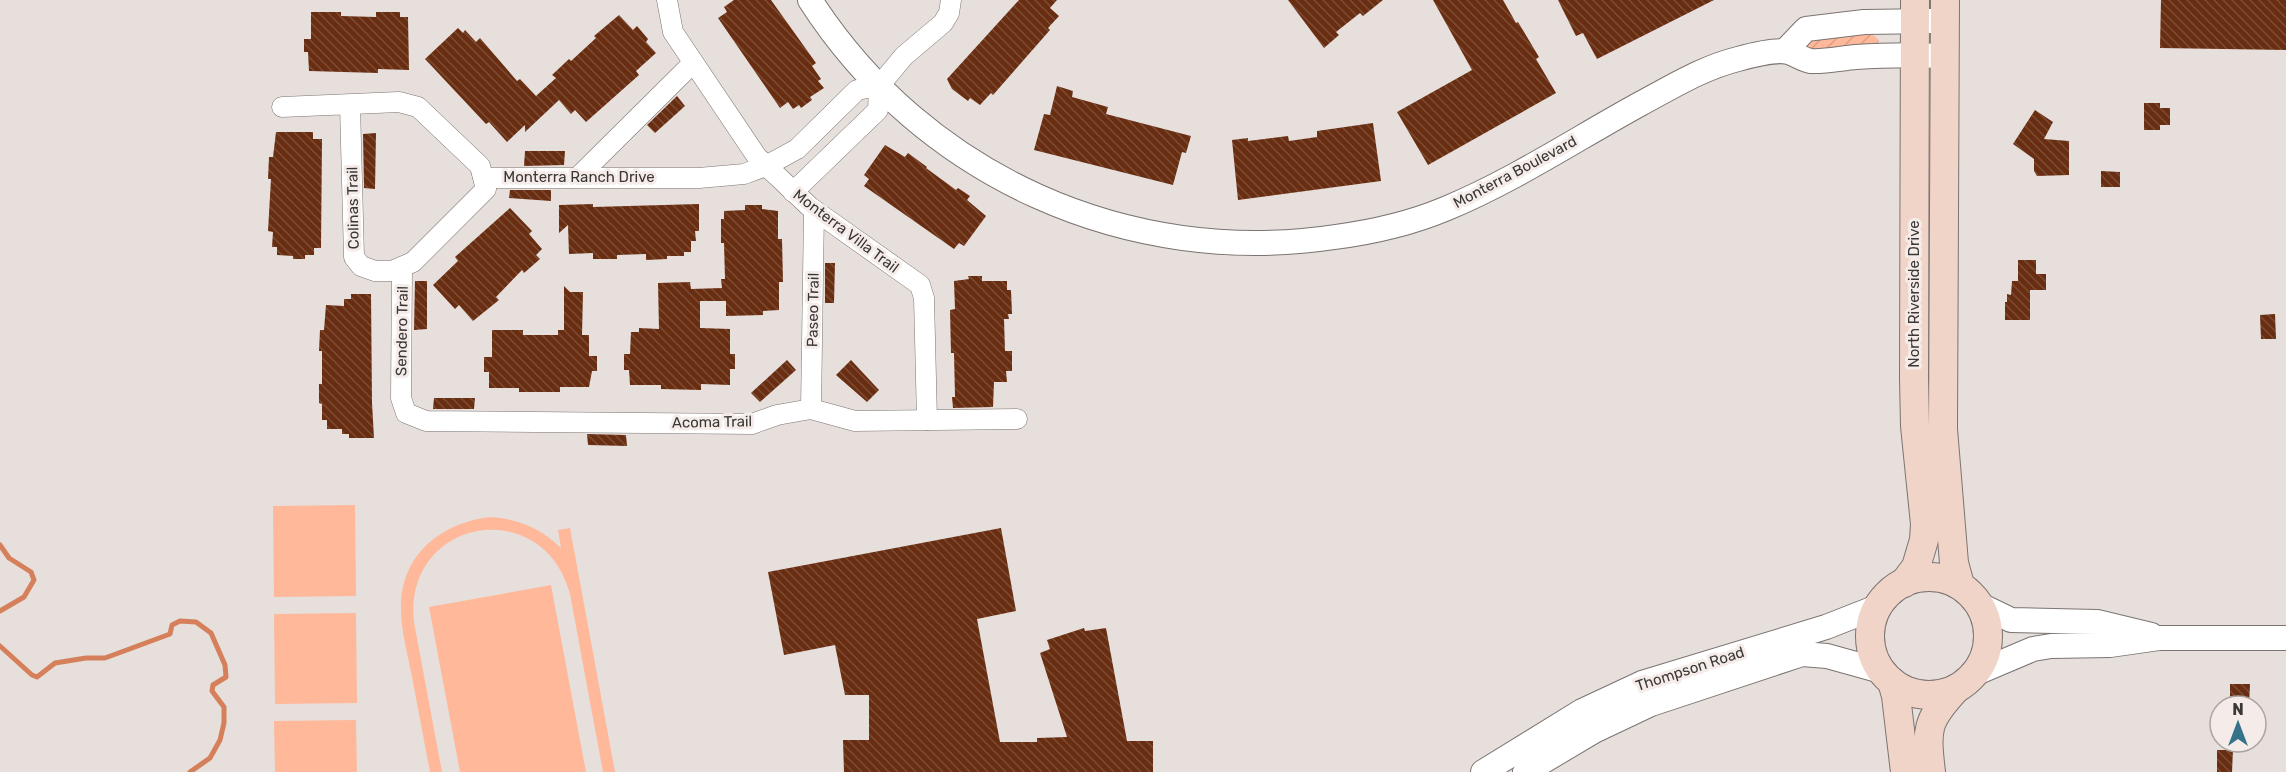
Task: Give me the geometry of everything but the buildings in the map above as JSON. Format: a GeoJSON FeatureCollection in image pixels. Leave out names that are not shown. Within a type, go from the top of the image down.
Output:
{"type":"FeatureCollection","features":[{"type":"Feature","properties":{"kind":"main road","name":"North Riverside Drive"},"geometry":{"type":"LineString","coordinates":[[1904,583],[1916,567],[1924,540],[1925,524],[1915,426],[1914,378],[1915,10]]}},
{"type":"Feature","properties":{"kind":"main road","name":"North Riverside Drive"},"geometry":{"type":"LineString","coordinates":[[1945,11],[1943,429],[1954,563],[1960,585]]}},
{"type":"Feature","properties":{"kind":"main road","name":"North Riverside Drive"},"geometry":{"type":"LineString","coordinates":[[1877,607],[1888,593],[1904,583],[1917,578],[1932,577],[1946,579],[1960,585],[1980,605]]}},
{"type":"Feature","properties":{"kind":"main road"},"geometry":{"type":"LineString","coordinates":[[1931,772],[1927,737],[1930,722],[1938,707],[1965,681],[1984,658],[1988,640],[1987,622],[1980,605]]}},
{"type":"Feature","properties":{"kind":"main road"},"geometry":{"type":"LineString","coordinates":[[1877,607],[1870,633],[1872,653],[1896,696],[1905,772]]}},
{"type":"Feature","properties":{"kind":"main road"},"geometry":{"type":"LineString","coordinates":[[1886,676],[1906,690],[1923,695],[1940,694],[1965,681]]}},
{"type":"Feature","properties":{"kind":"street","name":"Monterra Villa Trail"},"geometry":{"type":"LineString","coordinates":[[667,0],[673,32],[754,153],[814,211],[920,285],[924,298],[927,420]]}},
{"type":"Feature","properties":{"kind":"street","name":"Monterra Boulevard"},"geometry":{"type":"LineString","coordinates":[[810,0],[840,42],[879,86],[907,112],[958,153],[1018,189],[1086,217],[1164,236],[1217,242],[1270,244],[1311,241],[1399,226],[1494,187],[1697,73],[1738,59],[1785,51],[1810,61],[1914,55],[1944,56]]}},
{"type":"Feature","properties":{"kind":"street"},"geometry":{"type":"LineString","coordinates":[[794,192],[878,110],[879,86],[904,56],[943,23],[949,13],[951,0]]}},
{"type":"Feature","properties":{"kind":"street"},"geometry":{"type":"LineString","coordinates":[[1785,51],[1806,29],[1846,24],[1915,10],[1945,11]]}},
{"type":"Feature","properties":{"kind":"street"},"geometry":{"type":"LineString","coordinates":[[579,176],[693,63]]}},
{"type":"Feature","properties":{"kind":"street","name":"Monterra Ranch Drive"},"geometry":{"type":"LineString","coordinates":[[282,107],[399,102],[418,107],[480,166],[484,178],[579,176],[699,178],[744,174],[766,166],[797,149],[857,90],[879,86]]}},
{"type":"Feature","properties":{"kind":"street","name":"Colinas Trail"},"geometry":{"type":"LineString","coordinates":[[350,105],[354,257],[361,266],[375,271],[392,271],[402,267]]}},
{"type":"Feature","properties":{"kind":"street"},"geometry":{"type":"LineString","coordinates":[[806,140],[827,160]]}},
{"type":"Feature","properties":{"kind":"street","name":"Sendero Trail"},"geometry":{"type":"LineString","coordinates":[[406,413],[401,398],[402,267],[413,262],[486,189],[484,178]]}},
{"type":"Feature","properties":{"kind":"street","name":"Paseo Trail"},"geometry":{"type":"LineString","coordinates":[[811,409],[814,211]]}},
{"type":"Feature","properties":{"kind":"street","name":"Acoma Trail"},"geometry":{"type":"LineString","coordinates":[[406,413],[426,421],[752,424],[777,415],[811,409],[855,421],[1017,419]]}},
{"type":"Feature","properties":{"kind":"street"},"geometry":{"type":"LineString","coordinates":[[1980,605],[2011,621],[2097,622],[2159,638]]}},
{"type":"Feature","properties":{"kind":"street","name":"Thompson Road"},"geometry":{"type":"LineString","coordinates":[[1525,772],[1594,731],[1646,694],[1877,607]]}},
{"type":"Feature","properties":{"kind":"street"},"geometry":{"type":"LineString","coordinates":[[1965,681],[2033,649],[2060,645],[2110,645],[2159,638],[2286,638]]}},
{"type":"Feature","properties":{"kind":"street","name":"Thompson Road"},"geometry":{"type":"LineString","coordinates":[[1483,772],[1582,711],[1802,654],[1827,656],[1886,676]]}},
{"type":"Feature","properties":{"kind":"shaded area"},"geometry":{"type":"Polygon","coordinates":[[[1858,33],[1873,35],[1879,40],[1878,43],[1873,46],[1812,51],[1808,47],[1807,40],[1858,33]]]}},
{"type":"Feature","properties":{"kind":"shaded area"},"geometry":{"type":"Polygon","coordinates":[[[355,505],[356,596],[274,597],[273,506],[355,505]]]}},
{"type":"Feature","properties":{"kind":"shaded area"},"geometry":{"type":"Polygon","coordinates":[[[490,517],[528,526],[545,535],[561,548],[558,530],[570,528],[615,772],[603,772],[570,594],[555,562],[533,541],[506,531],[478,531],[451,541],[430,560],[416,587],[414,622],[442,772],[430,772],[403,635],[402,590],[407,573],[426,545],[455,526],[490,517]]]}},
{"type":"Feature","properties":{"kind":"shaded area"},"geometry":{"type":"Polygon","coordinates":[[[551,585],[586,772],[460,772],[429,607],[551,585]]]}},
{"type":"Feature","properties":{"kind":"shaded area"},"geometry":{"type":"Polygon","coordinates":[[[356,613],[357,703],[275,704],[274,614],[356,613]]]}},
{"type":"Feature","properties":{"kind":"shaded area"},"geometry":{"type":"Polygon","coordinates":[[[356,720],[357,772],[275,772],[274,721],[356,720]]]}},
{"type":"Feature","properties":{"kind":"waterway"},"geometry":{"type":"LineString","coordinates":[[0,545],[9,558],[31,572],[34,580],[24,597],[0,611]]}},
{"type":"Feature","properties":{"kind":"waterway"},"geometry":{"type":"LineString","coordinates":[[0,646],[37,677],[55,663],[86,658],[105,658],[170,634],[172,625],[180,621],[196,622],[211,633],[225,665],[226,677],[213,685],[212,691],[224,707],[224,723],[220,740],[210,758],[190,772]]}}]}
